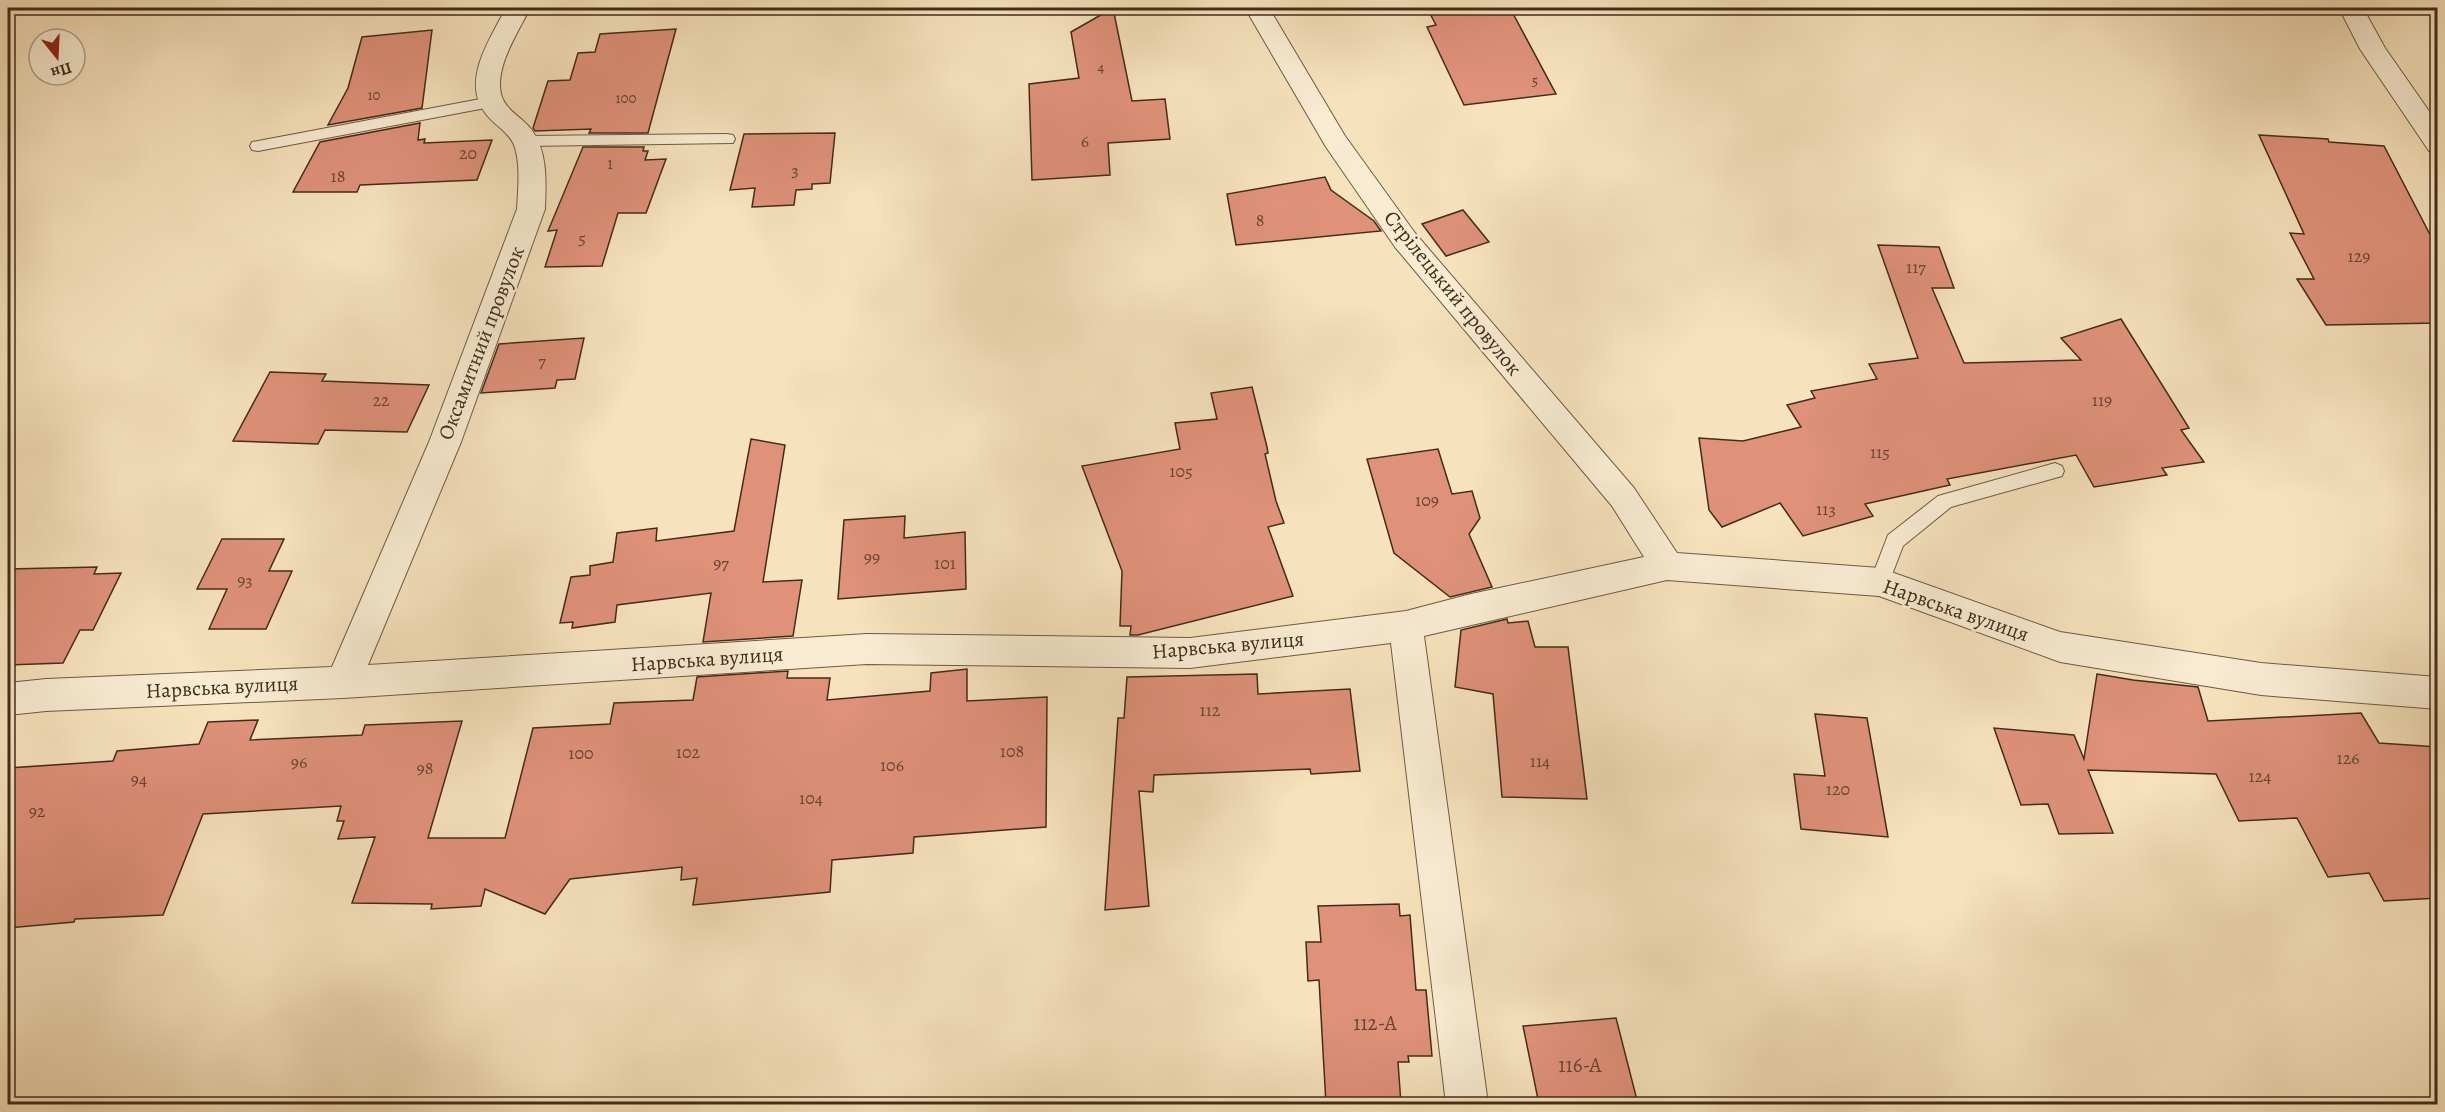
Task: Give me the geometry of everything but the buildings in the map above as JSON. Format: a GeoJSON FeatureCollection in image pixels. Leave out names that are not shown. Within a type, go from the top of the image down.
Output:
{"type":"FeatureCollection","features":[{"type":"Feature","properties":{"kind":"street"},"geometry":{"type":"LineString","coordinates":[[518,8],[497,51],[488,80],[491,102],[526,141]]}},
{"type":"Feature","properties":{"kind":"street","name":"Стрілецький провулок"},"geometry":{"type":"LineString","coordinates":[[1257,8],[1335,141],[1405,240],[1623,497],[1667,566]]}},
{"type":"Feature","properties":{"kind":"street"},"geometry":{"type":"LineString","coordinates":[[2351,8],[2373,49],[2438,145]]}},
{"type":"Feature","properties":{"kind":"street","name":"Оксамитний провулок"},"geometry":{"type":"LineString","coordinates":[[343,682],[444,442],[531,209],[532,175],[526,141]]}},
{"type":"Feature","properties":{"kind":"street","name":"Нарвська вулиця"},"geometry":{"type":"LineString","coordinates":[[8,699],[46,695],[343,682],[867,649],[1190,653],[1406,626],[1471,609],[1667,566],[1880,582],[2060,647],[2261,679],[2438,693]]}},
{"type":"Feature","properties":{"kind":"street"},"geometry":{"type":"LineString","coordinates":[[1406,626],[1467,1104]]}},
{"type":"Feature","properties":{"kind":"lane"},"geometry":{"type":"LineString","coordinates":[[258,146],[491,102]]}},
{"type":"Feature","properties":{"kind":"lane"},"geometry":{"type":"LineString","coordinates":[[526,141],[727,139]]}},
{"type":"Feature","properties":{"kind":"lane"},"geometry":{"type":"LineString","coordinates":[[1880,582],[1895,541],[1945,501],[2055,471]]}}]}
